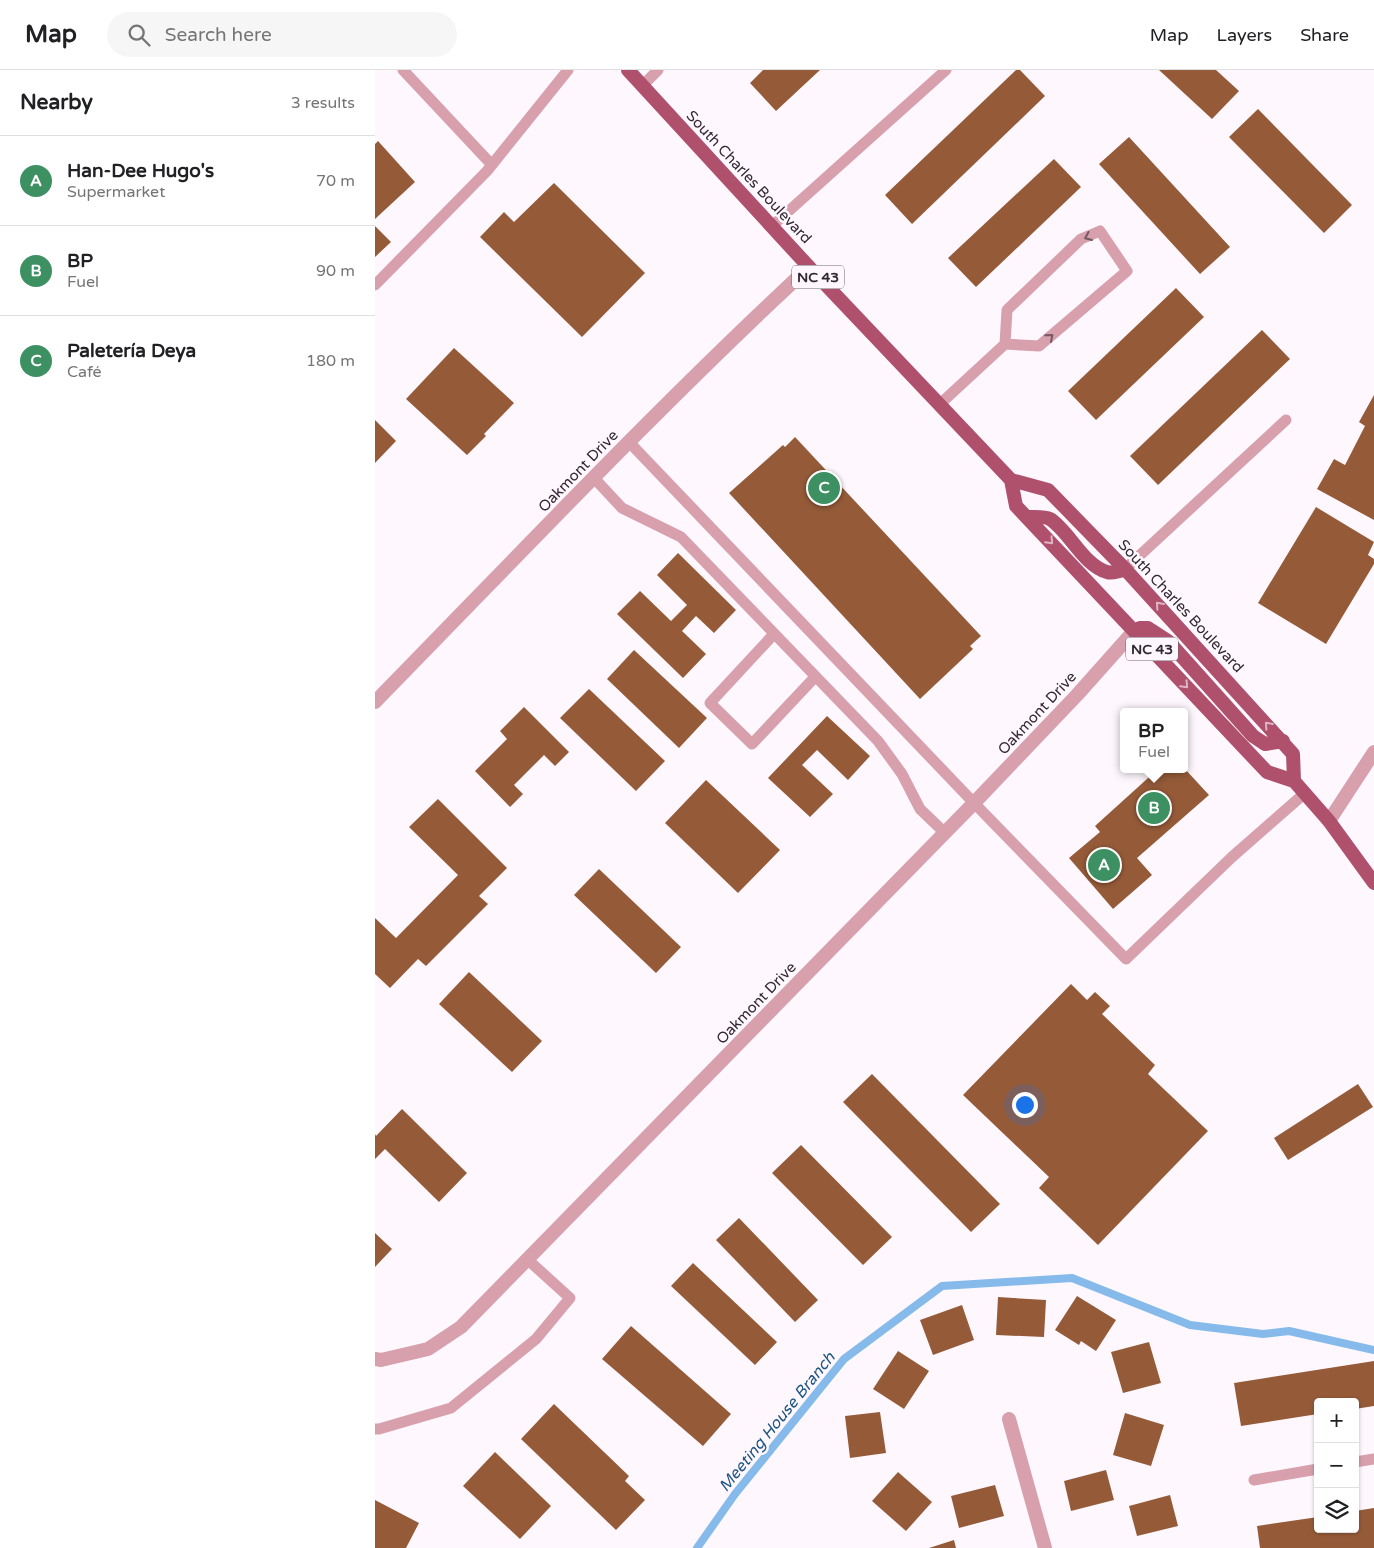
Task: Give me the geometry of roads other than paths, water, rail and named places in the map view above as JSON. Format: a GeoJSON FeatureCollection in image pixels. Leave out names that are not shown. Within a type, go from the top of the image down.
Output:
{"type":"FeatureCollection","features":[{"type":"Feature","properties":{"kind":"main road","name":"South Charles Boulevard"},"geometry":{"type":"LineString","coordinates":[[628,70],[809,267],[1011,480],[1048,490],[1125,569],[1293,754],[1294,782]]}},
{"type":"Feature","properties":{"kind":"main road","name":"NC 43"},"geometry":{"type":"LineString","coordinates":[[1011,480],[1016,506],[1267,772],[1294,782],[1305,793],[1329,821],[1374,883]]}},
{"type":"Feature","properties":{"kind":"main road"},"geometry":{"type":"LineString","coordinates":[[1027,517],[1038,516],[1049,519],[1085,556],[1107,573],[1117,573],[1125,569]]}},
{"type":"Feature","properties":{"kind":"main road"},"geometry":{"type":"LineString","coordinates":[[1134,631],[1140,628],[1147,628],[1168,641],[1253,736],[1265,744],[1283,742]]}},
{"type":"Feature","properties":{"kind":"street","name":"Oakmont Drive"},"geometry":{"type":"LineString","coordinates":[[375,702],[629,442],[744,328],[809,267]]}},
{"type":"Feature","properties":{"kind":"street","name":"Oakmont Drive"},"geometry":{"type":"LineString","coordinates":[[375,1359],[381,1360],[428,1349],[461,1327],[945,833],[1077,695],[1134,631]]}},
{"type":"Feature","properties":{"kind":"street"},"geometry":{"type":"LineString","coordinates":[[1329,821],[1374,752]]}},
{"type":"Feature","properties":{"kind":"street"},"geometry":{"type":"LineString","coordinates":[[1009,1419],[1045,1548]]}},
{"type":"Feature","properties":{"kind":"lane"},"geometry":{"type":"LineString","coordinates":[[403,70],[491,165]]}},
{"type":"Feature","properties":{"kind":"lane"},"geometry":{"type":"LineString","coordinates":[[375,285],[491,165],[568,70]]}},
{"type":"Feature","properties":{"kind":"lane"},"geometry":{"type":"LineString","coordinates":[[643,86],[659,70]]}},
{"type":"Feature","properties":{"kind":"lane"},"geometry":{"type":"LineString","coordinates":[[772,226],[946,70]]}},
{"type":"Feature","properties":{"kind":"lane"},"geometry":{"type":"LineString","coordinates":[[940,404],[1005,344],[1007,310],[1081,239],[1100,231],[1127,271],[1039,346],[1005,344]]}},
{"type":"Feature","properties":{"kind":"lane"},"geometry":{"type":"LineString","coordinates":[[1125,569],[1286,420]]}},
{"type":"Feature","properties":{"kind":"lane"},"geometry":{"type":"LineString","coordinates":[[629,442],[1126,959],[1232,857],[1305,793]]}},
{"type":"Feature","properties":{"kind":"lane"},"geometry":{"type":"LineString","coordinates":[[594,478],[622,508],[681,538],[878,741],[902,774],[920,809],[945,833]]}},
{"type":"Feature","properties":{"kind":"lane"},"geometry":{"type":"LineString","coordinates":[[774,634],[710,703],[752,744],[815,677]]}},
{"type":"Feature","properties":{"kind":"lane"},"geometry":{"type":"LineString","coordinates":[[375,1429],[451,1408],[536,1339],[570,1298],[527,1259]]}},
{"type":"Feature","properties":{"kind":"lane"},"geometry":{"type":"LineString","coordinates":[[1359,1461],[1374,1459]]}},
{"type":"Feature","properties":{"kind":"lane"},"geometry":{"type":"LineString","coordinates":[[1255,1480],[1314,1470]]}},
{"type":"Feature","properties":{"kind":"waterway","name":"Meeting House Branch"},"geometry":{"type":"LineString","coordinates":[[697,1548],[735,1494],[844,1359],[942,1286],[1072,1278],[1190,1325],[1263,1334],[1289,1331],[1374,1350]]}},
{"type":"Feature","properties":{"kind":"place","name":"Paletería Deya"},"geometry":{"type":"Point","coordinates":[824,488]}},
{"type":"Feature","properties":{"kind":"place","name":"BP"},"geometry":{"type":"Point","coordinates":[1154,808]}},
{"type":"Feature","properties":{"kind":"place","name":"Han-Dee Hugo's"},"geometry":{"type":"Point","coordinates":[1104,865]}}]}
